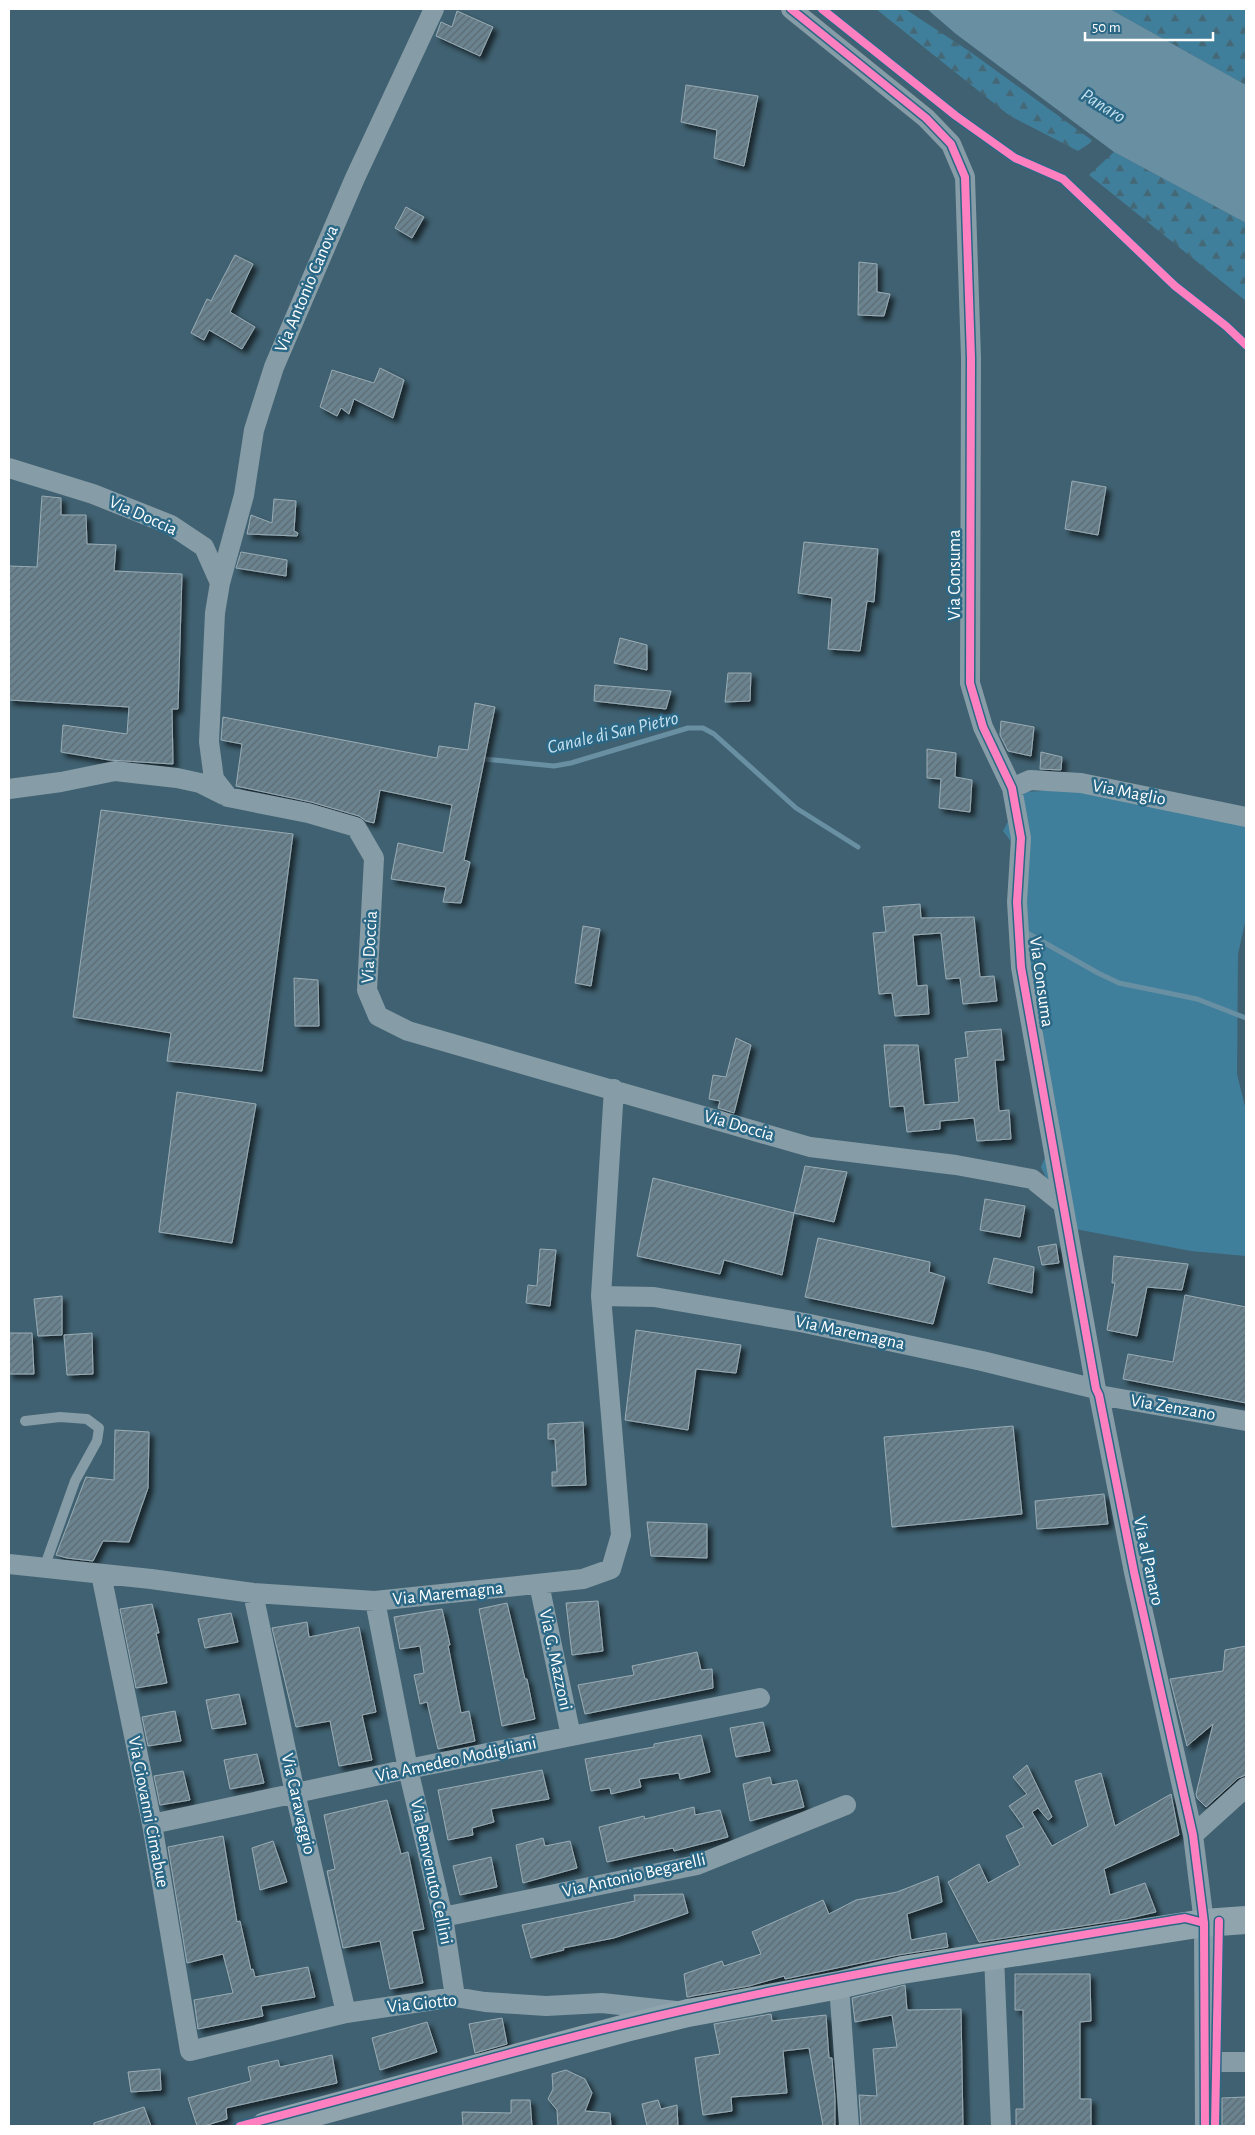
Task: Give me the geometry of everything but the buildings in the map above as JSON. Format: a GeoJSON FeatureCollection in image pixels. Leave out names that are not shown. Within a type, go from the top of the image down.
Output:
{"type":"FeatureCollection","features":[{"type":"Feature","properties":{"kind":"main road"},"geometry":{"type":"LineString","coordinates":[[265,2126],[626,2028],[688,2013],[839,1985],[902,1970],[1204,1923],[1246,1920]]}},
{"type":"Feature","properties":{"kind":"street","name":"Via Antonio Canova"},"geometry":{"type":"LineString","coordinates":[[220,583],[244,495],[254,430],[274,366],[355,178],[434,9]]}},
{"type":"Feature","properties":{"kind":"street","name":"Via Consuma"},"geometry":{"type":"LineString","coordinates":[[791,9],[926,118],[951,144],[965,177],[971,358],[970,683],[983,727],[1012,788],[1021,838],[1017,902],[1021,967],[1063,1204]]}},
{"type":"Feature","properties":{"kind":"street","name":"Via Doccia"},"geometry":{"type":"LineString","coordinates":[[9,468],[93,494],[171,525],[204,547],[220,583]]}},
{"type":"Feature","properties":{"kind":"street"},"geometry":{"type":"LineString","coordinates":[[220,583],[215,613],[209,742],[214,779],[228,797]]}},
{"type":"Feature","properties":{"kind":"street","name":"Via Doccia"},"geometry":{"type":"LineString","coordinates":[[9,789],[61,782],[115,771],[185,779],[200,783],[228,797],[308,813],[356,827],[374,858],[367,990],[378,1016],[408,1031],[810,1147],[956,1165],[1032,1179],[1063,1204]]}},
{"type":"Feature","properties":{"kind":"street","name":"Via Maglio"},"geometry":{"type":"LineString","coordinates":[[1012,788],[1030,780],[1081,783],[1246,817]]}},
{"type":"Feature","properties":{"kind":"street","name":"Via Maremagna"},"geometry":{"type":"LineString","coordinates":[[9,1564],[151,1579],[253,1593],[375,1601],[583,1579],[611,1570],[621,1534],[601,1296],[614,1089]]}},
{"type":"Feature","properties":{"kind":"street","name":"Via al Panaro"},"geometry":{"type":"LineString","coordinates":[[1063,1204],[1134,1572],[1193,1835],[1204,1923],[1205,2126]]}},
{"type":"Feature","properties":{"kind":"street","name":"Via Maremagna"},"geometry":{"type":"LineString","coordinates":[[601,1296],[654,1297],[805,1324],[982,1361],[1098,1392]]}},
{"type":"Feature","properties":{"kind":"street","name":"Via Zenzano"},"geometry":{"type":"LineString","coordinates":[[1098,1392],[1246,1421]]}},
{"type":"Feature","properties":{"kind":"street","name":"Via Giovanni Cimabue"},"geometry":{"type":"LineString","coordinates":[[101,1574],[152,1824],[190,2051]]}},
{"type":"Feature","properties":{"kind":"street","name":"Via G. Mazzoni"},"geometry":{"type":"LineString","coordinates":[[539,1584],[571,1736]]}},
{"type":"Feature","properties":{"kind":"street","name":"Via Caravaggio"},"geometry":{"type":"LineString","coordinates":[[253,1593],[295,1793],[346,2013]]}},
{"type":"Feature","properties":{"kind":"street","name":"Via Benvenuto Cellini"},"geometry":{"type":"LineString","coordinates":[[375,1601],[408,1769],[443,1917],[455,1997]]}},
{"type":"Feature","properties":{"kind":"street","name":"Via Amedeo Modigliani"},"geometry":{"type":"LineString","coordinates":[[152,1824],[408,1769],[760,1698]]}},
{"type":"Feature","properties":{"kind":"street"},"geometry":{"type":"LineString","coordinates":[[1193,1835],[1246,1787]]}},
{"type":"Feature","properties":{"kind":"street","name":"Via Antonio Begarelli"},"geometry":{"type":"LineString","coordinates":[[443,1917],[698,1864],[846,1805]]}},
{"type":"Feature","properties":{"kind":"street"},"geometry":{"type":"LineString","coordinates":[[994,1956],[1001,2126]]}},
{"type":"Feature","properties":{"kind":"street"},"geometry":{"type":"LineString","coordinates":[[839,1985],[849,2126]]}},
{"type":"Feature","properties":{"kind":"street","name":"Via Giotto"},"geometry":{"type":"LineString","coordinates":[[190,2051],[346,2013],[455,1997],[485,2002],[546,2006],[602,2003],[688,2013]]}},
{"type":"Feature","properties":{"kind":"street"},"geometry":{"type":"LineString","coordinates":[[1205,2062],[1246,2062]]}},
{"type":"Feature","properties":{"kind":"lane"},"geometry":{"type":"LineString","coordinates":[[25,1421],[60,1417],[87,1419],[99,1428],[97,1441],[75,1481],[44,1568]]}},
{"type":"Feature","properties":{"kind":"green space"},"geometry":{"type":"Polygon","coordinates":[[[876,9],[905,9],[969,51],[1093,141],[1078,151],[1010,116],[876,9]]]}},
{"type":"Feature","properties":{"kind":"green space"},"geometry":{"type":"Polygon","coordinates":[[[1110,9],[1246,9],[1246,85],[1110,9]]]}},
{"type":"Feature","properties":{"kind":"green space"},"geometry":{"type":"Polygon","coordinates":[[[1114,152],[1246,223],[1246,301],[1089,175],[1114,152]]]}},
{"type":"Feature","properties":{"kind":"green space"},"geometry":{"type":"Polygon","coordinates":[[[1135,786],[1246,823],[1246,918],[1238,954],[1237,1074],[1246,1111],[1246,1256],[1191,1251],[1070,1228],[1041,1167],[1051,1143],[1027,1001],[1026,879],[1028,864],[1003,831],[1023,792],[1135,786]]]}},
{"type":"Feature","properties":{"kind":"water","name":"Panaro"},"geometry":{"type":"Polygon","coordinates":[[[927,9],[1110,9],[1246,85],[1246,223],[1114,152],[956,34],[927,9]]]}},
{"type":"Feature","properties":{"kind":"waterway","name":"Canale di San Pietro"},"geometry":{"type":"LineString","coordinates":[[484,759],[554,766],[571,763],[688,728],[703,728],[714,734],[796,808],[858,847]]}},
{"type":"Feature","properties":{"kind":"waterway","name":"Canale di San Pietro"},"geometry":{"type":"LineString","coordinates":[[1029,934],[1119,983],[1197,999],[1246,1018]]}},
{"type":"Feature","properties":{"kind":"cycle path"},"geometry":{"type":"LineString","coordinates":[[791,9],[926,118],[951,144],[965,177],[971,358],[970,683],[983,727],[1012,788],[1021,838],[1017,902],[1021,967],[1096,1389],[1099,1395],[1134,1572],[1193,1835],[1204,1923],[1205,2126]]}},
{"type":"Feature","properties":{"kind":"cycle path"},"geometry":{"type":"LineString","coordinates":[[822,9],[956,116],[1015,158],[1063,179],[1175,286],[1226,326],[1246,345]]}},
{"type":"Feature","properties":{"kind":"cycle path"},"geometry":{"type":"LineString","coordinates":[[240,2126],[648,2018],[766,1992],[946,1958],[1185,1918],[1204,1923]]}},
{"type":"Feature","properties":{"kind":"cycle path"},"geometry":{"type":"LineString","coordinates":[[1215,2126],[1219,1921]]}}]}
